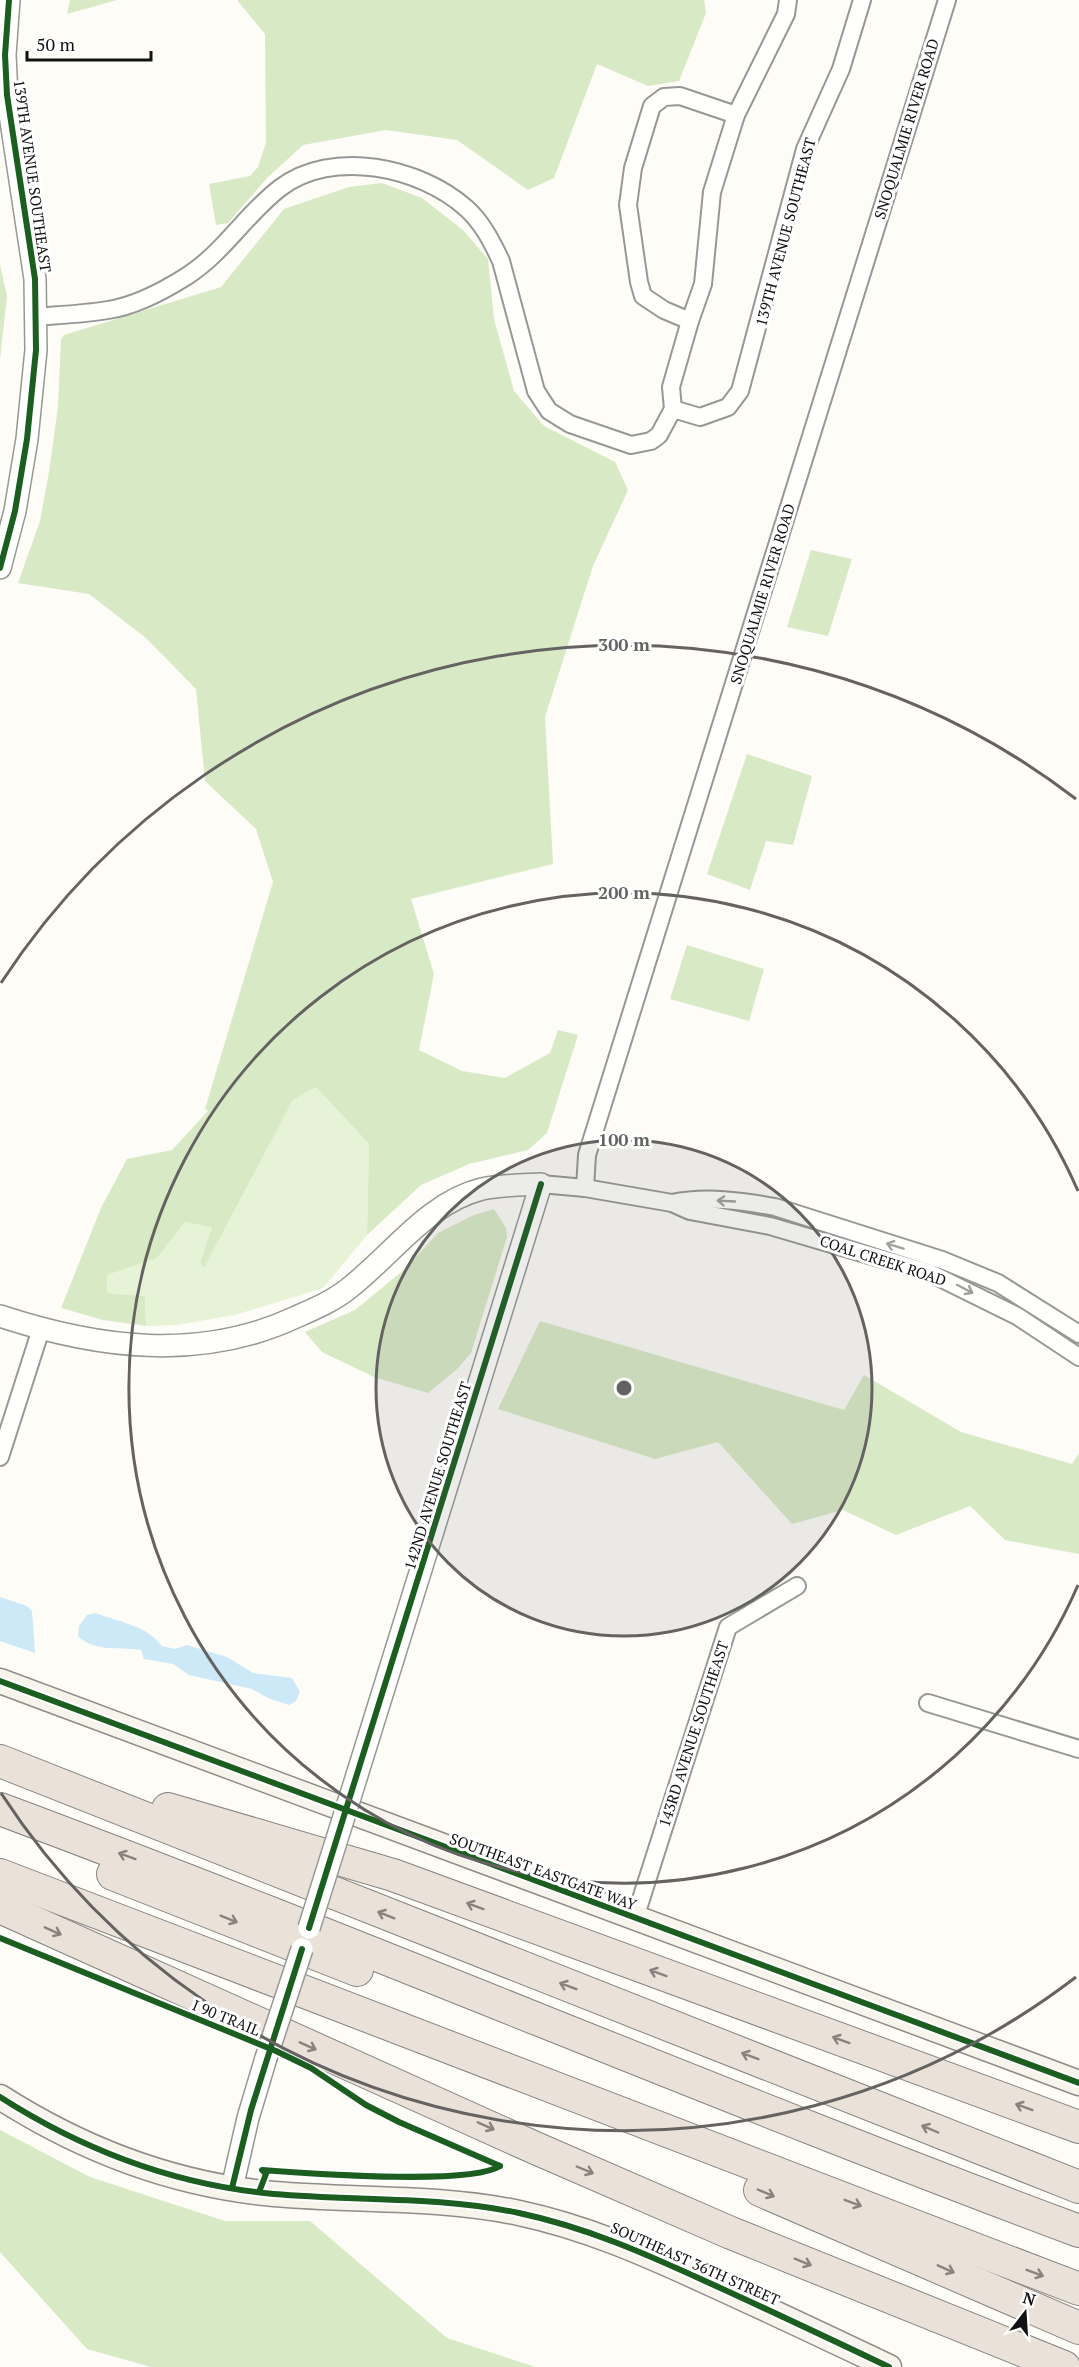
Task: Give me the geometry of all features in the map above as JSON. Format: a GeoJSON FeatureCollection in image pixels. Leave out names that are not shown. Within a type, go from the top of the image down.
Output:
{"type":"FeatureCollection","features":[{"type":"Feature","properties":{"kind":"highway"},"geometry":{"type":"LineString","coordinates":[[0,1760],[393,1875],[1079,2127]]}},
{"type":"Feature","properties":{"kind":"highway"},"geometry":{"type":"LineString","coordinates":[[0,1760],[481,1953],[764,2061],[984,2152],[1079,2187]]}},
{"type":"Feature","properties":{"kind":"highway"},"geometry":{"type":"LineString","coordinates":[[0,1809],[178,1887],[305,1939],[1079,2248]]}},
{"type":"Feature","properties":{"kind":"highway"},"geometry":{"type":"LineString","coordinates":[[0,1830],[178,1887]]}},
{"type":"Feature","properties":{"kind":"highway"},"geometry":{"type":"LineString","coordinates":[[0,1875],[1079,2289]]}},
{"type":"Feature","properties":{"kind":"highway"},"geometry":{"type":"LineString","coordinates":[[0,1907],[533,2147],[731,2233],[1064,2367]]}},
{"type":"Feature","properties":{"kind":"highway"},"geometry":{"type":"LineString","coordinates":[[132,1925],[501,2087],[739,2181],[1079,2328]]}},
{"type":"Feature","properties":{"kind":"highway"},"geometry":{"type":"LineString","coordinates":[[356,1959],[1079,2231]]}},
{"type":"Feature","properties":{"kind":"highway"},"geometry":{"type":"LineString","coordinates":[[984,2152],[1079,2164]]}},
{"type":"Feature","properties":{"kind":"main road","name":"SOUTHEAST EASTGATE WAY"},"geometry":{"type":"LineString","coordinates":[[0,1681],[1079,2083]]}},
{"type":"Feature","properties":{"kind":"main road","name":"SOUTHEAST 36TH STREET"},"geometry":{"type":"LineString","coordinates":[[0,2097],[60,2133],[110,2155],[170,2176],[275,2194],[458,2205],[516,2212],[566,2224],[657,2259],[889,2367]]}},
{"type":"Feature","properties":{"kind":"street","name":"139TH AVENUE SOUTHEAST"},"geometry":{"type":"LineString","coordinates":[[0,568],[15,511],[27,439],[36,350],[34,279],[7,95],[5,55],[9,0]]}},
{"type":"Feature","properties":{"kind":"street"},"geometry":{"type":"LineString","coordinates":[[35,317],[110,310],[165,289],[189,275],[203,263],[282,186],[310,174],[342,165],[364,166],[411,176],[430,183],[466,208],[478,220],[493,243],[501,261],[536,391],[549,411],[570,424],[631,445],[651,441],[659,435],[673,409],[671,387],[703,284],[712,192],[736,115],[786,14],[788,0]]}},
{"type":"Feature","properties":{"kind":"street","name":"139TH AVENUE SOUTHEAST"},"geometry":{"type":"LineString","coordinates":[[673,409],[700,417],[728,407],[740,391],[806,149],[841,69],[862,0]]}},
{"type":"Feature","properties":{"kind":"street","name":"SNOQUALMIE RIVER ROAD"},"geometry":{"type":"LineString","coordinates":[[585,1188],[587,1155],[947,0]]}},
{"type":"Feature","properties":{"kind":"street"},"geometry":{"type":"LineString","coordinates":[[690,321],[664,310],[643,296],[628,205],[633,168],[652,106],[664,97],[680,96],[736,115]]}},
{"type":"Feature","properties":{"kind":"street"},"geometry":{"type":"LineString","coordinates":[[0,1316],[41,1329],[106,1342],[146,1346],[214,1343],[275,1327],[336,1297],[381,1261],[416,1227],[459,1197],[498,1186],[541,1184]]}},
{"type":"Feature","properties":{"kind":"street","name":"COAL CREEK ROAD"},"geometry":{"type":"LineString","coordinates":[[541,1184],[585,1188],[672,1203],[690,1211],[770,1226],[930,1273],[1017,1316],[1079,1357]]}},
{"type":"Feature","properties":{"kind":"street","name":"142ND AVENUE SOUTHEAST"},"geometry":{"type":"LineString","coordinates":[[232,2188],[248,2118],[266,2058],[357,1775],[541,1184]]}},
{"type":"Feature","properties":{"kind":"street","name":"COAL CREEK ROAD"},"geometry":{"type":"LineString","coordinates":[[672,1203],[690,1199],[752,1202],[775,1207],[942,1260],[998,1283],[1079,1334]]}},
{"type":"Feature","properties":{"kind":"street"},"geometry":{"type":"LineString","coordinates":[[0,1457],[41,1329]]}},
{"type":"Feature","properties":{"kind":"street","name":"143RD AVENUE SOUTHEAST"},"geometry":{"type":"LineString","coordinates":[[635,1918],[728,1627],[797,1586]]}},
{"type":"Feature","properties":{"kind":"street"},"geometry":{"type":"LineString","coordinates":[[928,1703],[1079,1749]]}},
{"type":"Feature","properties":{"kind":"green space"},"geometry":{"type":"Polygon","coordinates":[[[70,0],[117,0],[67,14],[70,0]]]}},
{"type":"Feature","properties":{"kind":"green space"},"geometry":{"type":"Polygon","coordinates":[[[237,0],[704,0],[706,13],[679,81],[648,86],[597,64],[554,178],[528,190],[457,140],[386,130],[303,145],[267,178],[228,223],[216,225],[209,184],[250,176],[258,167],[266,142],[265,34],[237,0]]]}},
{"type":"Feature","properties":{"kind":"green space"},"geometry":{"type":"Polygon","coordinates":[[[382,183],[422,198],[463,230],[488,259],[494,319],[514,391],[544,426],[615,462],[628,490],[593,566],[545,717],[553,864],[411,899],[434,974],[419,1050],[462,1071],[505,1078],[550,1053],[558,1030],[578,1035],[547,1133],[528,1150],[469,1164],[421,1185],[367,1235],[369,1144],[316,1087],[293,1100],[204,1268],[200,1262],[212,1227],[185,1222],[157,1258],[107,1275],[107,1293],[145,1296],[146,1326],[103,1320],[61,1308],[101,1208],[127,1159],[172,1150],[208,1111],[205,1109],[273,882],[256,829],[205,781],[196,689],[146,638],[89,594],[18,583],[40,521],[49,472],[58,407],[61,339],[64,335],[221,287],[284,209],[349,187],[382,183]]]}},
{"type":"Feature","properties":{"kind":"green space"},"geometry":{"type":"Polygon","coordinates":[[[0,265],[7,296],[0,359],[0,265]]]}},
{"type":"Feature","properties":{"kind":"green space"},"geometry":{"type":"Polygon","coordinates":[[[811,550],[852,559],[828,636],[787,627],[811,550]]]}},
{"type":"Feature","properties":{"kind":"green space"},"geometry":{"type":"Polygon","coordinates":[[[747,754],[812,776],[793,845],[766,841],[750,890],[707,874],[747,754]]]}},
{"type":"Feature","properties":{"kind":"green space"},"geometry":{"type":"Polygon","coordinates":[[[687,945],[764,969],[749,1021],[670,999],[687,945]]]}},
{"type":"Feature","properties":{"kind":"green space"},"geometry":{"type":"Polygon","coordinates":[[[316,1087],[369,1144],[367,1235],[323,1288],[235,1315],[176,1325],[146,1326],[145,1296],[107,1293],[106,1275],[157,1258],[185,1222],[212,1226],[200,1262],[204,1268],[293,1100],[316,1087]]]}},
{"type":"Feature","properties":{"kind":"green space"},"geometry":{"type":"Polygon","coordinates":[[[494,1209],[506,1228],[507,1237],[471,1353],[457,1369],[428,1393],[374,1377],[322,1352],[305,1332],[355,1310],[405,1269],[438,1233],[474,1215],[494,1209]]]}},
{"type":"Feature","properties":{"kind":"green space"},"geometry":{"type":"Polygon","coordinates":[[[540,1321],[844,1410],[864,1375],[961,1432],[1072,1464],[1079,1453],[1079,1554],[1005,1540],[970,1506],[896,1535],[843,1510],[792,1524],[718,1442],[655,1459],[498,1409],[540,1321]]]}},
{"type":"Feature","properties":{"kind":"green space"},"geometry":{"type":"Polygon","coordinates":[[[0,2130],[90,2177],[225,2221],[310,2221],[447,2338],[535,2367],[151,2367],[87,2349],[0,2252],[0,2130]]]}},
{"type":"Feature","properties":{"kind":"water"},"geometry":{"type":"Polygon","coordinates":[[[0,1597],[27,1606],[32,1611],[35,1653],[0,1641],[0,1597]]]}},
{"type":"Feature","properties":{"kind":"water"},"geometry":{"type":"Polygon","coordinates":[[[95,1613],[140,1629],[156,1639],[162,1646],[175,1649],[187,1645],[227,1657],[253,1673],[292,1678],[300,1692],[296,1701],[289,1705],[268,1698],[252,1689],[189,1675],[173,1664],[144,1659],[141,1650],[92,1645],[78,1636],[79,1626],[87,1615],[95,1613]]]}},
{"type":"Feature","properties":{"kind":"cycle path"},"geometry":{"type":"LineString","coordinates":[[0,568],[15,511],[27,439],[36,350],[35,279],[7,95],[5,55],[9,0]]}},
{"type":"Feature","properties":{"kind":"cycle path"},"geometry":{"type":"LineString","coordinates":[[309,1928],[541,1184]]}},
{"type":"Feature","properties":{"kind":"cycle path"},"geometry":{"type":"LineString","coordinates":[[0,1681],[1079,2083]]}},
{"type":"Feature","properties":{"kind":"cycle path","name":"I 90 TRAIL"},"geometry":{"type":"LineString","coordinates":[[0,1938],[276,2051],[311,2068],[366,2105],[399,2122],[500,2166]]}},
{"type":"Feature","properties":{"kind":"cycle path"},"geometry":{"type":"LineString","coordinates":[[232,2188],[251,2110],[302,1949]]}},
{"type":"Feature","properties":{"kind":"cycle path"},"geometry":{"type":"LineString","coordinates":[[0,2097],[97,2149],[131,2162],[201,2182],[274,2194],[458,2204],[519,2213],[567,2226],[659,2261],[889,2367]]}},
{"type":"Feature","properties":{"kind":"cycle path"},"geometry":{"type":"LineString","coordinates":[[259,2192],[266,2174],[262,2170],[423,2177],[483,2172],[500,2166]]}}]}
